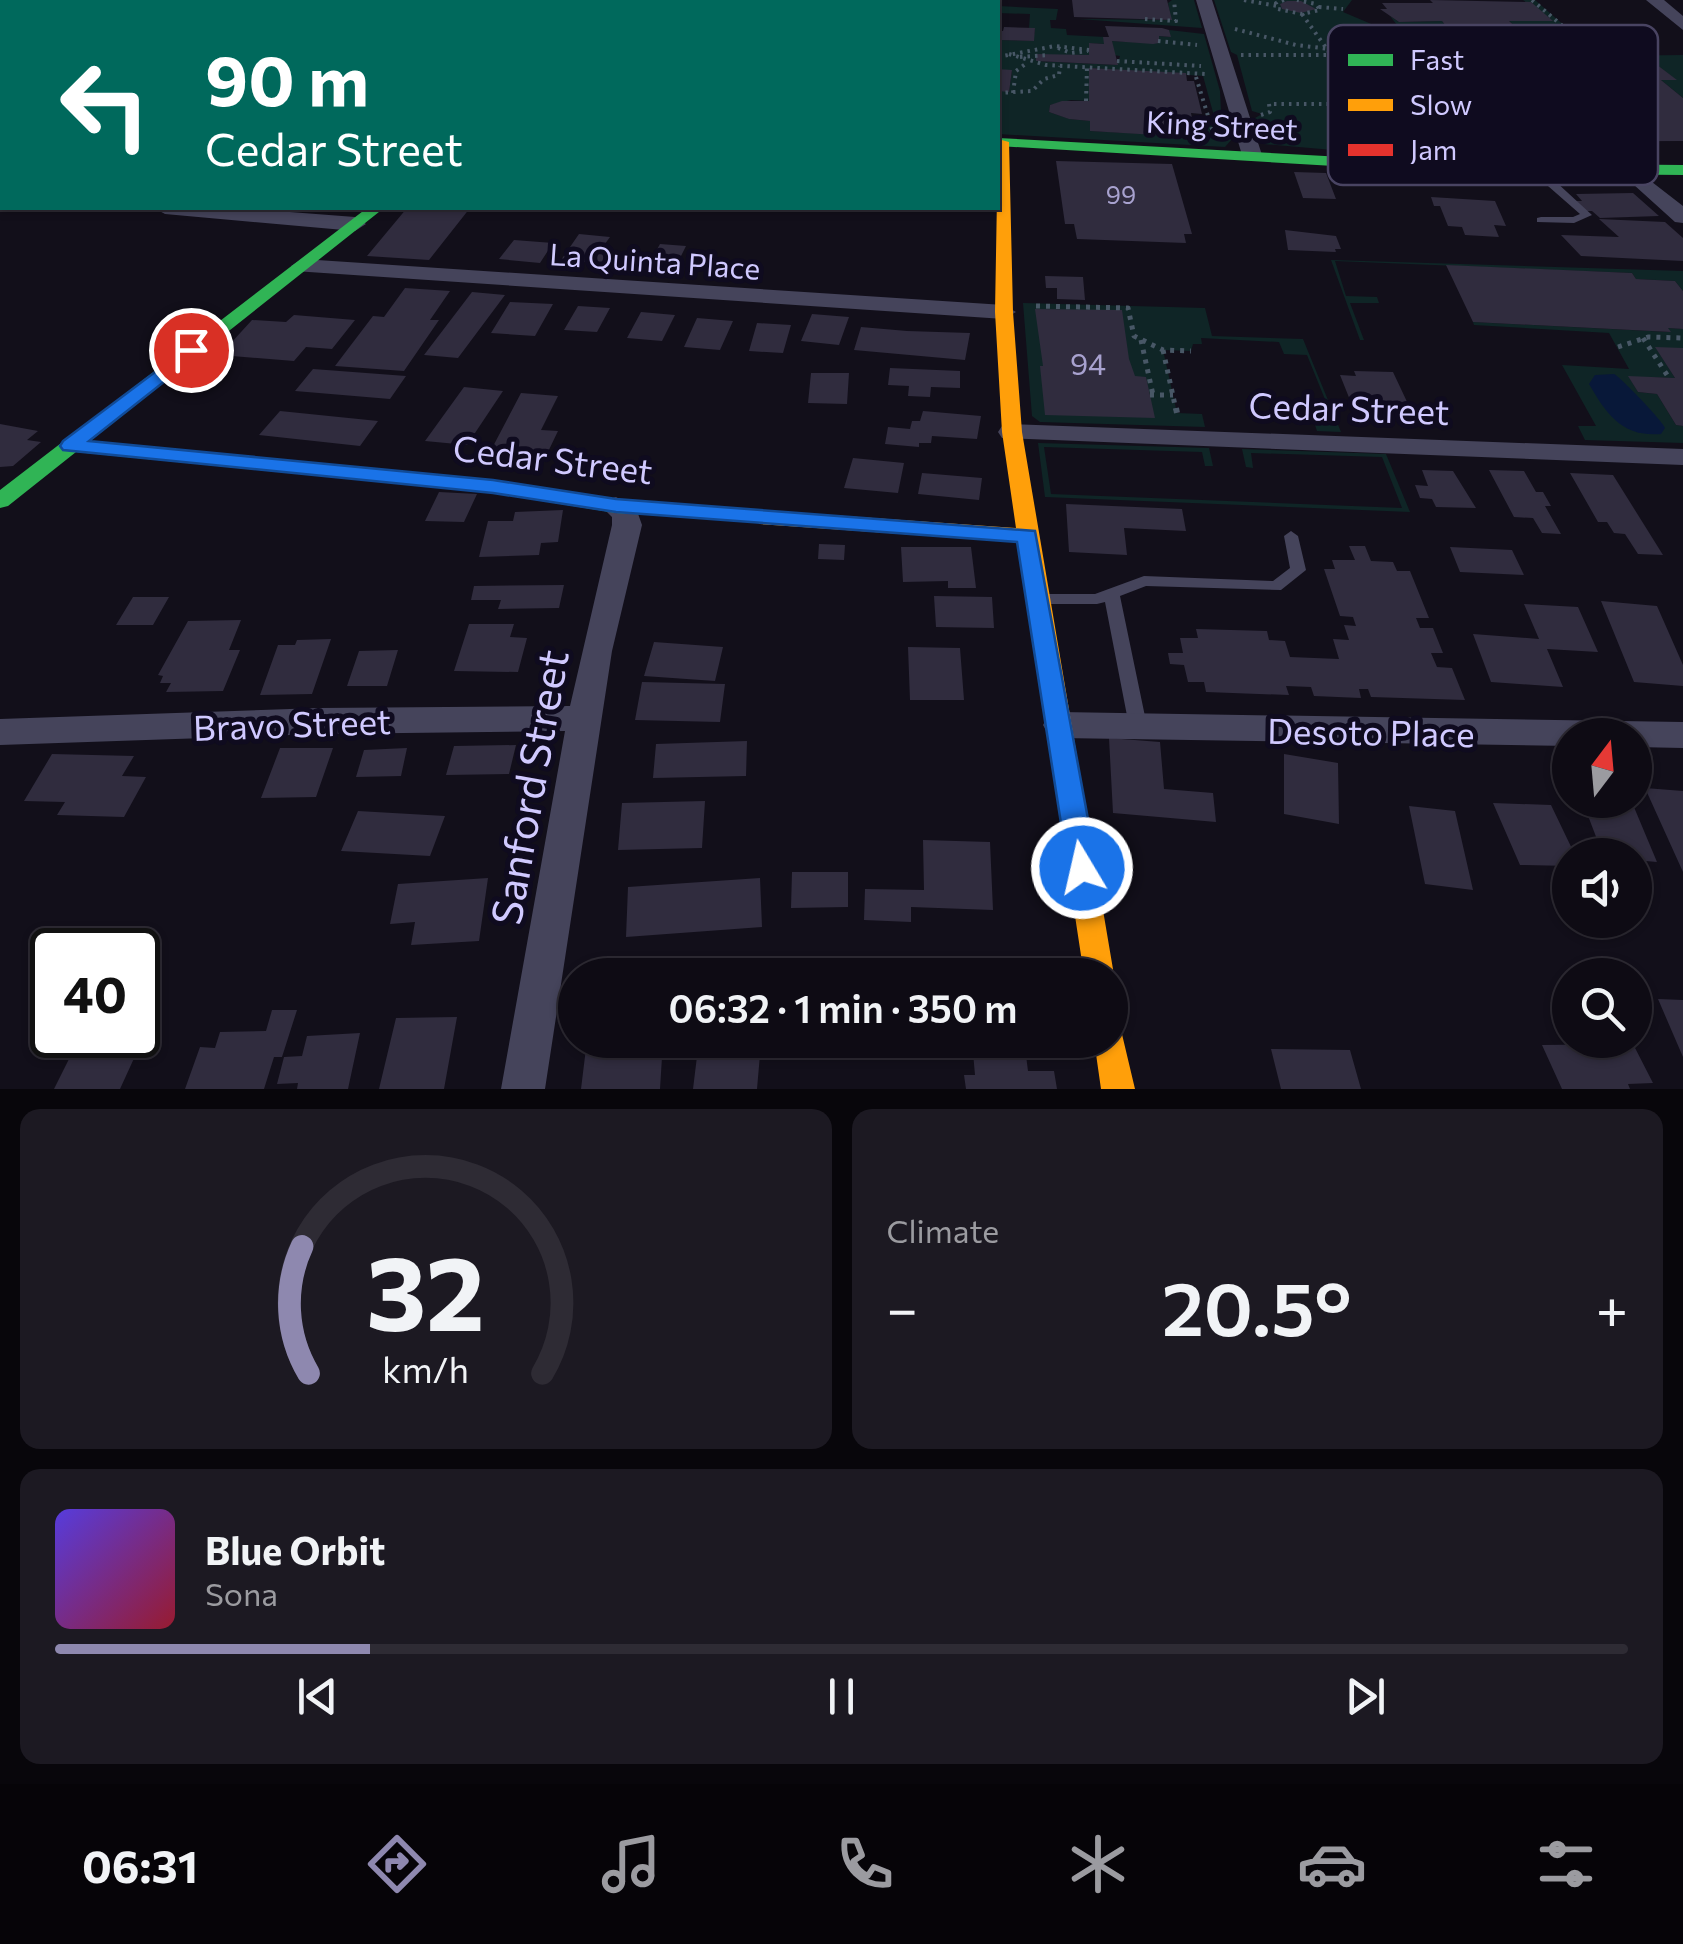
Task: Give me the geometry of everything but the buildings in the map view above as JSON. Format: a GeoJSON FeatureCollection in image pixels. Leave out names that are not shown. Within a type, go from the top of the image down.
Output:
{"type":"FeatureCollection","features":[{"type":"Feature","properties":{"kind":"street"},"geometry":{"type":"LineString","coordinates":[[1204,0],[1252,155]]}},
{"type":"Feature","properties":{"kind":"street"},"geometry":{"type":"LineString","coordinates":[[1654,0],[1676,13],[1683,25]]}},
{"type":"Feature","properties":{"kind":"street"},"geometry":{"type":"LineString","coordinates":[[1000,142],[1012,309],[1012,432],[1096,958]]}},
{"type":"Feature","properties":{"kind":"street","name":"King Street"},"geometry":{"type":"LineString","coordinates":[[1000,142],[1328,160]]}},
{"type":"Feature","properties":{"kind":"street"},"geometry":{"type":"LineString","coordinates":[[1647,185],[1683,217]]}},
{"type":"Feature","properties":{"kind":"street"},"geometry":{"type":"LineString","coordinates":[[188,210],[355,224]]}},
{"type":"Feature","properties":{"kind":"street"},"geometry":{"type":"LineString","coordinates":[[0,501],[373,210]]}},
{"type":"Feature","properties":{"kind":"street","name":"La Quinta Place"},"geometry":{"type":"LineString","coordinates":[[302,266],[1012,309]]}},
{"type":"Feature","properties":{"kind":"street","name":"Cedar Street"},"geometry":{"type":"LineString","coordinates":[[1012,432],[1683,457]]}},
{"type":"Feature","properties":{"kind":"street","name":"Cedar Street"},"geometry":{"type":"LineString","coordinates":[[71,446],[493,487],[616,506],[1027,536]]}},
{"type":"Feature","properties":{"kind":"street","name":"Sanford Street"},"geometry":{"type":"LineString","coordinates":[[523,1089],[596,651],[627,525],[626,514],[616,506]]}},
{"type":"Feature","properties":{"kind":"street","name":"Bravo Street"},"geometry":{"type":"LineString","coordinates":[[3,738],[319,721],[585,718]]}},
{"type":"Feature","properties":{"kind":"street","name":"Desoto Place"},"geometry":{"type":"LineString","coordinates":[[1060,725],[1683,734]]}},
{"type":"Feature","properties":{"kind":"street"},"geometry":{"type":"LineString","coordinates":[[1113,1058],[1118,1089]]}},
{"type":"Feature","properties":{"kind":"lane"},"geometry":{"type":"LineString","coordinates":[[1542,220],[1574,220],[1587,215],[1553,185]]}},
{"type":"Feature","properties":{"kind":"lane"},"geometry":{"type":"LineString","coordinates":[[1038,600],[1097,599],[1144,581],[1276,586],[1298,570],[1291,536]]}},
{"type":"Feature","properties":{"kind":"lane"},"geometry":{"type":"LineString","coordinates":[[1112,595],[1138,726]]}},
{"type":"Feature","properties":{"kind":"path"},"geometry":{"type":"LineString","coordinates":[[1145,19],[1176,22],[1174,0]]}},
{"type":"Feature","properties":{"kind":"path"},"geometry":{"type":"LineString","coordinates":[[1244,0],[1301,13],[1320,10],[1316,7]]}},
{"type":"Feature","properties":{"kind":"path"},"geometry":{"type":"LineString","coordinates":[[1279,6],[1276,3],[1284,0]]}},
{"type":"Feature","properties":{"kind":"path"},"geometry":{"type":"LineString","coordinates":[[1295,0],[1316,7],[1343,9]]}},
{"type":"Feature","properties":{"kind":"path"},"geometry":{"type":"LineString","coordinates":[[1532,0],[1560,25]]}},
{"type":"Feature","properties":{"kind":"path"},"geometry":{"type":"LineString","coordinates":[[1301,13],[1328,51]]}},
{"type":"Feature","properties":{"kind":"path"},"geometry":{"type":"LineString","coordinates":[[1222,25],[1328,53]]}},
{"type":"Feature","properties":{"kind":"path"},"geometry":{"type":"LineString","coordinates":[[1158,41],[1210,45]]}},
{"type":"Feature","properties":{"kind":"path"},"geometry":{"type":"LineString","coordinates":[[1000,56],[1032,47],[1070,46],[1089,50],[1071,52],[1058,48]]}},
{"type":"Feature","properties":{"kind":"path"},"geometry":{"type":"LineString","coordinates":[[1008,54],[1029,61],[1047,60]]}},
{"type":"Feature","properties":{"kind":"path"},"geometry":{"type":"LineString","coordinates":[[1230,55],[1328,54]]}},
{"type":"Feature","properties":{"kind":"path"},"geometry":{"type":"LineString","coordinates":[[1020,58],[1047,60],[1060,66],[1213,66]]}},
{"type":"Feature","properties":{"kind":"path"},"geometry":{"type":"LineString","coordinates":[[1013,94],[1016,71],[1029,61]]}},
{"type":"Feature","properties":{"kind":"path"},"geometry":{"type":"LineString","coordinates":[[1118,62],[1200,72],[1210,78]]}},
{"type":"Feature","properties":{"kind":"path"},"geometry":{"type":"LineString","coordinates":[[1000,93],[1032,91],[1044,79],[1059,74],[1060,66]]}},
{"type":"Feature","properties":{"kind":"path"},"geometry":{"type":"LineString","coordinates":[[1086,100],[1087,67]]}},
{"type":"Feature","properties":{"kind":"path"},"geometry":{"type":"LineString","coordinates":[[1186,76],[1197,77],[1208,119]]}},
{"type":"Feature","properties":{"kind":"path"},"geometry":{"type":"LineString","coordinates":[[1250,114],[1270,112],[1269,104],[1328,104]]}},
{"type":"Feature","properties":{"kind":"path"},"geometry":{"type":"LineString","coordinates":[[1012,309],[1128,308],[1132,332],[1140,338],[1163,350],[1192,351]]}},
{"type":"Feature","properties":{"kind":"path"},"geometry":{"type":"LineString","coordinates":[[1661,337],[1668,348]]}},
{"type":"Feature","properties":{"kind":"path"},"geometry":{"type":"LineString","coordinates":[[1140,338],[1152,395],[1173,395]]}},
{"type":"Feature","properties":{"kind":"path"},"geometry":{"type":"LineString","coordinates":[[1644,338],[1668,378]]}},
{"type":"Feature","properties":{"kind":"path"},"geometry":{"type":"LineString","coordinates":[[1618,347],[1644,338],[1683,338]]}},
{"type":"Feature","properties":{"kind":"path"},"geometry":{"type":"LineString","coordinates":[[1163,350],[1180,429]]}},
{"type":"Feature","properties":{"kind":"green space"},"geometry":{"type":"Polygon","coordinates":[[[1194,0],[1202,28],[1079,19],[1171,20],[1168,3],[1194,0]]]}},
{"type":"Feature","properties":{"kind":"green space"},"geometry":{"type":"Polygon","coordinates":[[[1214,0],[1352,0],[1343,12],[1374,25],[1328,25],[1328,150],[1263,144],[1255,118],[1262,114],[1252,111],[1237,55],[1231,52],[1214,0]]]}},
{"type":"Feature","properties":{"kind":"green space"},"geometry":{"type":"Polygon","coordinates":[[[1523,0],[1535,0],[1564,25],[1514,25],[1509,21],[1551,21],[1523,0]]]}},
{"type":"Feature","properties":{"kind":"green space"},"geometry":{"type":"Polygon","coordinates":[[[1000,6],[1058,9],[1056,20],[1050,20],[1051,28],[1066,29],[1067,35],[1105,37],[1104,44],[1089,43],[1089,55],[1036,55],[1036,61],[1117,65],[1120,56],[1113,55],[1112,41],[1152,43],[1159,36],[1170,37],[1169,30],[1204,34],[1220,91],[1221,111],[1228,115],[1232,139],[1225,147],[1000,134],[1000,91],[1009,91],[1012,71],[1000,69],[1000,40],[1033,41],[1035,29],[1029,28],[1030,14],[1000,13],[1000,6]],[[1090,68],[1089,101],[1050,105],[1049,112],[1090,121],[1090,131],[1205,137],[1202,119],[1214,116],[1203,76],[1090,68]]]}},
{"type":"Feature","properties":{"kind":"green space"},"geometry":{"type":"Polygon","coordinates":[[[1390,16],[1399,22],[1442,21],[1445,25],[1397,25],[1390,16]]]}},
{"type":"Feature","properties":{"kind":"green space"},"geometry":{"type":"Polygon","coordinates":[[[1658,55],[1683,55],[1683,98],[1661,80],[1675,79],[1658,66],[1658,55]]]}},
{"type":"Feature","properties":{"kind":"green space"},"geometry":{"type":"Polygon","coordinates":[[[1331,260],[1683,271],[1683,291],[1675,281],[1636,279],[1632,273],[1335,261],[1346,296],[1377,297],[1379,303],[1350,303],[1364,340],[1360,340],[1331,260]]]}},
{"type":"Feature","properties":{"kind":"green space"},"geometry":{"type":"Polygon","coordinates":[[[1023,303],[1205,308],[1212,336],[1303,339],[1341,432],[1317,431],[1315,425],[1335,424],[1307,355],[1284,354],[1279,342],[1201,338],[1202,344],[1193,344],[1191,351],[1163,350],[1177,413],[1202,414],[1205,427],[1040,422],[1032,416],[1023,303]]]}},
{"type":"Feature","properties":{"kind":"green space"},"geometry":{"type":"Polygon","coordinates":[[[1473,322],[1669,332],[1668,328],[1683,329],[1683,348],[1656,348],[1675,378],[1629,377],[1638,392],[1657,394],[1676,425],[1683,426],[1683,443],[1585,440],[1578,426],[1596,426],[1562,365],[1629,369],[1609,333],[1473,322]]]}},
{"type":"Feature","properties":{"kind":"green space"},"geometry":{"type":"Polygon","coordinates":[[[1038,443],[1209,448],[1213,466],[1205,466],[1202,452],[1044,447],[1051,494],[1402,508],[1382,457],[1251,453],[1253,468],[1246,467],[1242,449],[1386,454],[1410,512],[1045,497],[1038,443]]]}},
{"type":"Feature","properties":{"kind":"water"},"geometry":{"type":"Polygon","coordinates":[[[1614,374],[1662,423],[1665,428],[1661,434],[1626,428],[1602,405],[1589,384],[1595,375],[1614,374]]]}},
{"type":"Feature","properties":{"kind":"traffic: fast"},"geometry":{"type":"LineString","coordinates":[[1000,142],[1328,161]]}},
{"type":"Feature","properties":{"kind":"traffic: fast"},"geometry":{"type":"LineString","coordinates":[[1658,170],[1683,170]]}},
{"type":"Feature","properties":{"kind":"traffic: fast"},"geometry":{"type":"LineString","coordinates":[[0,501],[373,210]]}},
{"type":"Feature","properties":{"kind":"traffic: fast"},"geometry":{"type":"LineString","coordinates":[[71,445],[493,487],[616,506],[760,517]]}},
{"type":"Feature","properties":{"kind":"traffic: slow"},"geometry":{"type":"LineString","coordinates":[[1002,142],[1004,312],[1012,432],[1096,958]]}},
{"type":"Feature","properties":{"kind":"traffic: slow"},"geometry":{"type":"LineString","coordinates":[[760,517],[1027,536]]}},
{"type":"Feature","properties":{"kind":"traffic: slow"},"geometry":{"type":"LineString","coordinates":[[1113,1058],[1118,1089]]}},
{"type":"Feature","properties":{"kind":"route"},"geometry":{"type":"LineString","coordinates":[[191,350],[71,446],[493,487],[616,506],[1027,536],[1082,868]]}}]}
